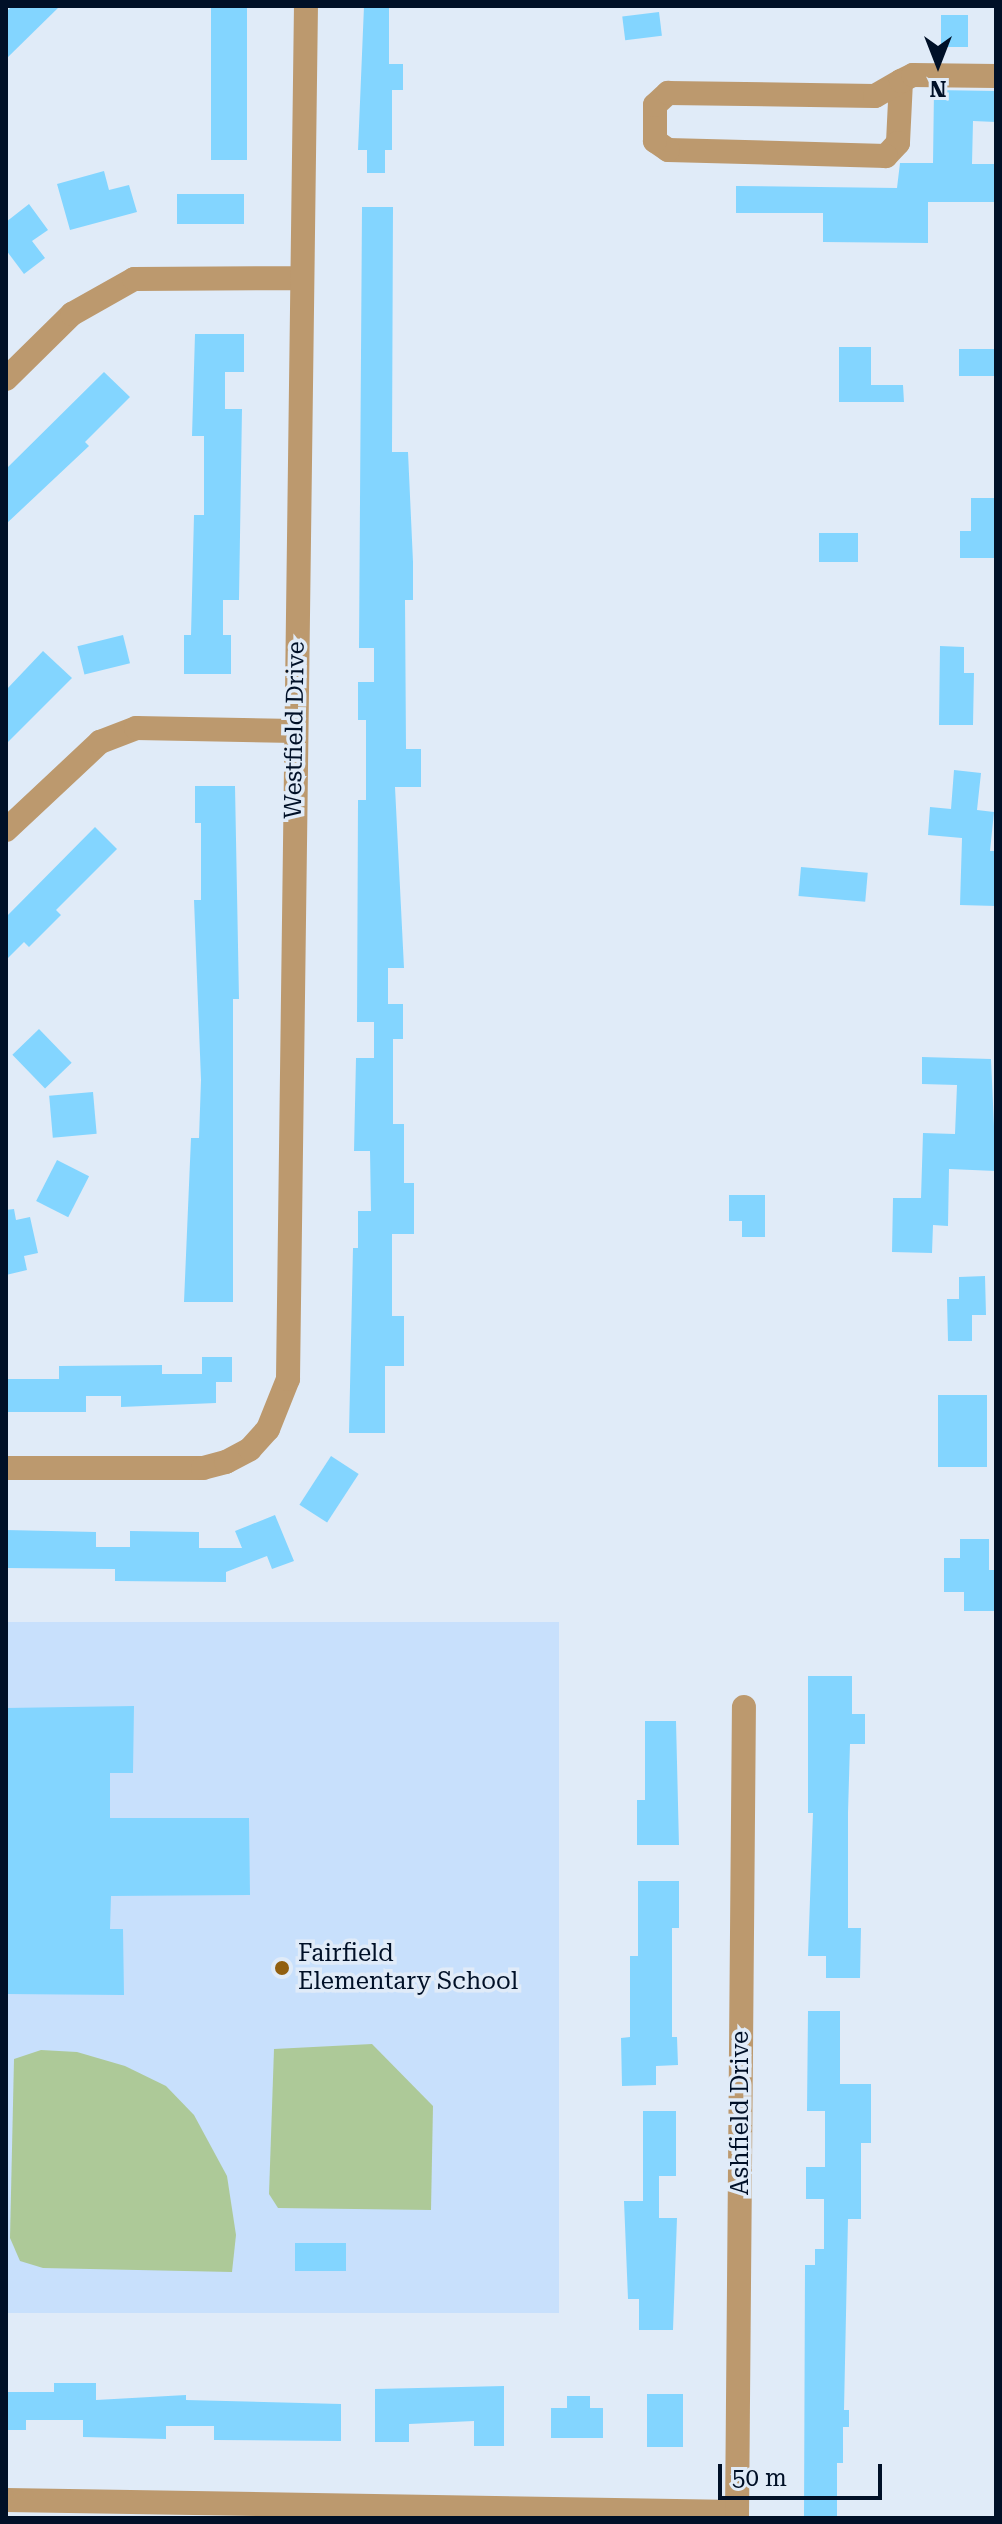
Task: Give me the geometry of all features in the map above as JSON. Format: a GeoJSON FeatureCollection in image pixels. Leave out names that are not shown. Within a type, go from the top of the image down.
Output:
{"type":"FeatureCollection","features":[{"type":"Feature","properties":{"kind":"street","name":"Westfield Drive"},"geometry":{"type":"LineString","coordinates":[[6,1468],[203,1468],[255,1445],[281,1405],[288,1379],[306,6]]}},
{"type":"Feature","properties":{"kind":"street"},"geometry":{"type":"LineString","coordinates":[[901,81],[898,143],[886,156],[668,150],[655,141],[655,105],[668,93],[875,96],[901,81],[913,75],[996,76]]}},
{"type":"Feature","properties":{"kind":"street"},"geometry":{"type":"LineString","coordinates":[[6,379],[72,314],[134,279],[301,278]]}},
{"type":"Feature","properties":{"kind":"street"},"geometry":{"type":"LineString","coordinates":[[6,830],[100,742],[136,728],[295,731]]}},
{"type":"Feature","properties":{"kind":"street","name":"Ashfield Drive"},"geometry":{"type":"LineString","coordinates":[[737,2515],[744,1707]]}},
{"type":"Feature","properties":{"kind":"street"},"geometry":{"type":"LineString","coordinates":[[6,2500],[737,2515]]}},
{"type":"Feature","properties":{"kind":"shaded area","name":"Fairfield Elementary School"},"geometry":{"type":"Polygon","coordinates":[[[6,1622],[559,1622],[559,2313],[6,2313],[6,1622]]]}},
{"type":"Feature","properties":{"kind":"green space"},"geometry":{"type":"Polygon","coordinates":[[[372,2044],[433,2106],[431,2210],[278,2208],[269,2194],[274,2049],[372,2044]]]}},
{"type":"Feature","properties":{"kind":"green space"},"geometry":{"type":"Polygon","coordinates":[[[41,2050],[77,2052],[125,2066],[166,2086],[194,2115],[227,2176],[236,2235],[232,2272],[43,2268],[20,2261],[10,2238],[14,2059],[41,2050]]]}},
{"type":"Feature","properties":{"kind":"building"},"geometry":{"type":"Polygon","coordinates":[[[12,6],[60,6],[6,59],[6,12],[12,6]]]}},
{"type":"Feature","properties":{"kind":"building"},"geometry":{"type":"Polygon","coordinates":[[[211,6],[247,6],[247,160],[211,160],[211,6]]]}},
{"type":"Feature","properties":{"kind":"building"},"geometry":{"type":"Polygon","coordinates":[[[364,6],[389,6],[389,64],[403,64],[403,90],[392,90],[392,150],[385,150],[385,173],[367,173],[367,150],[358,150],[364,6]]]}},
{"type":"Feature","properties":{"kind":"building"},"geometry":{"type":"Polygon","coordinates":[[[659,12],[662,36],[625,40],[622,17],[659,12]]]}},
{"type":"Feature","properties":{"kind":"building"},"geometry":{"type":"Polygon","coordinates":[[[941,15],[968,15],[968,47],[941,47],[941,15]]]}},
{"type":"Feature","properties":{"kind":"building"},"geometry":{"type":"Polygon","coordinates":[[[934,90],[996,91],[996,122],[973,121],[972,164],[996,164],[996,202],[928,202],[928,243],[823,242],[823,213],[736,213],[736,186],[897,188],[900,163],[933,163],[934,90]]]}},
{"type":"Feature","properties":{"kind":"building"},"geometry":{"type":"Polygon","coordinates":[[[104,171],[109,190],[129,185],[137,212],[70,230],[57,184],[104,171]]]}},
{"type":"Feature","properties":{"kind":"building"},"geometry":{"type":"Polygon","coordinates":[[[177,194],[244,194],[244,224],[177,224],[177,194]]]}},
{"type":"Feature","properties":{"kind":"building"},"geometry":{"type":"Polygon","coordinates":[[[29,204],[48,230],[32,241],[45,258],[24,274],[6,250],[6,222],[29,204]]]}},
{"type":"Feature","properties":{"kind":"building"},"geometry":{"type":"Polygon","coordinates":[[[362,207],[393,207],[392,452],[408,452],[413,562],[413,600],[405,600],[406,749],[421,749],[421,787],[395,787],[404,968],[388,968],[388,1004],[403,1004],[403,1039],[393,1039],[393,1124],[404,1124],[404,1183],[414,1183],[414,1234],[392,1234],[392,1316],[404,1316],[404,1366],[385,1366],[385,1433],[349,1433],[353,1248],[358,1248],[358,1211],[371,1211],[370,1151],[354,1151],[356,1058],[374,1058],[374,1022],[357,1022],[358,800],[366,800],[366,720],[358,720],[358,682],[374,682],[374,648],[359,648],[362,207]]]}},
{"type":"Feature","properties":{"kind":"building"},"geometry":{"type":"Polygon","coordinates":[[[195,334],[244,334],[244,372],[225,372],[225,409],[242,409],[239,600],[223,600],[223,635],[231,635],[231,674],[184,674],[184,635],[191,635],[194,515],[204,515],[204,436],[192,436],[195,334]]]}},
{"type":"Feature","properties":{"kind":"building"},"geometry":{"type":"Polygon","coordinates":[[[839,347],[871,347],[871,385],[903,385],[904,402],[839,402],[839,347]]]}},
{"type":"Feature","properties":{"kind":"building"},"geometry":{"type":"Polygon","coordinates":[[[959,349],[996,349],[996,376],[959,376],[959,349]]]}},
{"type":"Feature","properties":{"kind":"building"},"geometry":{"type":"Polygon","coordinates":[[[104,372],[130,397],[85,442],[89,446],[6,524],[6,469],[104,372]]]}},
{"type":"Feature","properties":{"kind":"building"},"geometry":{"type":"Polygon","coordinates":[[[971,498],[996,498],[996,558],[960,558],[960,531],[971,531],[971,498]]]}},
{"type":"Feature","properties":{"kind":"building"},"geometry":{"type":"Polygon","coordinates":[[[819,533],[858,533],[858,562],[819,562],[819,533]]]}},
{"type":"Feature","properties":{"kind":"building"},"geometry":{"type":"Polygon","coordinates":[[[123,635],[130,663],[84,675],[77,646],[123,635]]]}},
{"type":"Feature","properties":{"kind":"building"},"geometry":{"type":"Polygon","coordinates":[[[940,646],[964,647],[964,673],[974,673],[973,725],[939,725],[940,646]]]}},
{"type":"Feature","properties":{"kind":"building"},"geometry":{"type":"Polygon","coordinates":[[[43,651],[72,678],[6,744],[6,690],[43,651]]]}},
{"type":"Feature","properties":{"kind":"building"},"geometry":{"type":"Polygon","coordinates":[[[954,770],[981,773],[977,810],[994,812],[990,851],[996,851],[996,906],[960,905],[962,838],[928,835],[930,807],[951,809],[954,770]]]}},
{"type":"Feature","properties":{"kind":"building"},"geometry":{"type":"Polygon","coordinates":[[[195,786],[235,786],[239,999],[233,999],[233,1302],[184,1302],[191,1138],[199,1138],[201,1080],[194,900],[201,900],[201,823],[195,823],[195,786]]]}},
{"type":"Feature","properties":{"kind":"building"},"geometry":{"type":"Polygon","coordinates":[[[95,827],[117,849],[56,910],[61,915],[29,947],[24,942],[6,960],[6,917],[95,827]]]}},
{"type":"Feature","properties":{"kind":"building"},"geometry":{"type":"Polygon","coordinates":[[[801,867],[868,873],[865,902],[798,896],[801,867]]]}},
{"type":"Feature","properties":{"kind":"building"},"geometry":{"type":"Polygon","coordinates":[[[39,1029],[72,1063],[45,1089],[12,1055],[39,1029]]]}},
{"type":"Feature","properties":{"kind":"building"},"geometry":{"type":"Polygon","coordinates":[[[922,1057],[991,1059],[996,1171],[949,1169],[948,1226],[933,1225],[932,1253],[892,1252],[893,1198],[921,1198],[923,1133],[955,1134],[957,1085],[922,1084],[922,1057]]]}},
{"type":"Feature","properties":{"kind":"building"},"geometry":{"type":"Polygon","coordinates":[[[93,1092],[97,1134],[53,1138],[49,1096],[93,1092]]]}},
{"type":"Feature","properties":{"kind":"building"},"geometry":{"type":"Polygon","coordinates":[[[57,1160],[89,1176],[68,1217],[36,1201],[57,1160]]]}},
{"type":"Feature","properties":{"kind":"building"},"geometry":{"type":"Polygon","coordinates":[[[729,1195],[765,1195],[765,1237],[742,1237],[742,1221],[729,1221],[729,1195]]]}},
{"type":"Feature","properties":{"kind":"building"},"geometry":{"type":"Polygon","coordinates":[[[14,1209],[16,1220],[30,1217],[38,1253],[24,1256],[27,1270],[6,1275],[6,1210],[14,1209]]]}},
{"type":"Feature","properties":{"kind":"building"},"geometry":{"type":"Polygon","coordinates":[[[985,1276],[986,1315],[972,1315],[972,1341],[948,1341],[947,1299],[959,1299],[959,1277],[985,1276]]]}},
{"type":"Feature","properties":{"kind":"building"},"geometry":{"type":"Polygon","coordinates":[[[202,1357],[232,1357],[232,1382],[216,1382],[216,1403],[121,1407],[121,1396],[86,1396],[86,1412],[6,1412],[6,1379],[59,1379],[59,1366],[162,1365],[162,1374],[202,1374],[202,1357]]]}},
{"type":"Feature","properties":{"kind":"building"},"geometry":{"type":"Polygon","coordinates":[[[938,1395],[987,1395],[987,1467],[938,1467],[938,1395]]]}},
{"type":"Feature","properties":{"kind":"building"},"geometry":{"type":"Polygon","coordinates":[[[331,1456],[359,1474],[327,1523],[299,1505],[331,1456]]]}},
{"type":"Feature","properties":{"kind":"building"},"geometry":{"type":"Polygon","coordinates":[[[275,1515],[294,1561],[272,1569],[267,1556],[226,1572],[226,1582],[115,1581],[115,1569],[6,1568],[6,1530],[96,1532],[96,1547],[130,1547],[130,1531],[199,1532],[199,1548],[242,1548],[235,1531],[275,1515]]]}},
{"type":"Feature","properties":{"kind":"building"},"geometry":{"type":"Polygon","coordinates":[[[960,1539],[989,1539],[989,1570],[996,1570],[996,1611],[964,1611],[964,1592],[944,1592],[944,1558],[960,1558],[960,1539]]]}},
{"type":"Feature","properties":{"kind":"building"},"geometry":{"type":"Polygon","coordinates":[[[808,1676],[852,1676],[852,1714],[865,1714],[865,1744],[850,1744],[848,1813],[848,1928],[861,1928],[860,1978],[826,1978],[826,1956],[808,1956],[813,1813],[808,1813],[808,1676]]]}},
{"type":"Feature","properties":{"kind":"building"},"geometry":{"type":"Polygon","coordinates":[[[134,1706],[133,1773],[110,1773],[110,1818],[249,1818],[250,1895],[111,1896],[110,1929],[123,1929],[124,1995],[6,1994],[6,1708],[134,1706]]]}},
{"type":"Feature","properties":{"kind":"building"},"geometry":{"type":"Polygon","coordinates":[[[645,1721],[676,1721],[679,1845],[637,1845],[637,1800],[645,1800],[645,1721]]]}},
{"type":"Feature","properties":{"kind":"building"},"geometry":{"type":"Polygon","coordinates":[[[638,1881],[679,1881],[679,1928],[672,1928],[672,2037],[677,2037],[678,2065],[656,2066],[656,2085],[622,2086],[621,2038],[630,2037],[630,1956],[638,1956],[638,1881]]]}},
{"type":"Feature","properties":{"kind":"building"},"geometry":{"type":"Polygon","coordinates":[[[808,2011],[840,2011],[840,2084],[871,2084],[871,2143],[861,2143],[861,2219],[848,2219],[844,2410],[849,2410],[849,2427],[843,2427],[843,2463],[837,2463],[837,2518],[804,2518],[805,2265],[815,2265],[815,2249],[824,2249],[824,2199],[806,2199],[806,2167],[825,2167],[825,2111],[807,2111],[808,2011]]]}},
{"type":"Feature","properties":{"kind":"building"},"geometry":{"type":"Polygon","coordinates":[[[643,2111],[676,2111],[676,2176],[659,2176],[659,2218],[677,2218],[673,2330],[639,2330],[639,2299],[628,2299],[624,2201],[643,2201],[643,2111]]]}},
{"type":"Feature","properties":{"kind":"building"},"geometry":{"type":"Polygon","coordinates":[[[295,2243],[346,2243],[346,2271],[295,2271],[295,2243]]]}},
{"type":"Feature","properties":{"kind":"building"},"geometry":{"type":"Polygon","coordinates":[[[54,2383],[96,2383],[96,2400],[186,2395],[186,2400],[341,2404],[341,2441],[214,2440],[214,2426],[166,2426],[166,2439],[83,2437],[83,2420],[26,2420],[26,2430],[6,2430],[6,2392],[54,2392],[54,2383]]]}},
{"type":"Feature","properties":{"kind":"building"},"geometry":{"type":"Polygon","coordinates":[[[504,2386],[504,2446],[474,2446],[474,2421],[409,2424],[409,2442],[375,2442],[375,2389],[504,2386]]]}},
{"type":"Feature","properties":{"kind":"building"},"geometry":{"type":"Polygon","coordinates":[[[647,2394],[683,2394],[683,2447],[647,2447],[647,2394]]]}},
{"type":"Feature","properties":{"kind":"building"},"geometry":{"type":"Polygon","coordinates":[[[567,2396],[590,2396],[590,2408],[603,2408],[603,2438],[551,2438],[551,2408],[567,2408],[567,2396]]]}},
{"type":"Feature","properties":{"kind":"place","name":"Fairfield Elementary School"},"geometry":{"type":"Point","coordinates":[282,1968]}}]}
